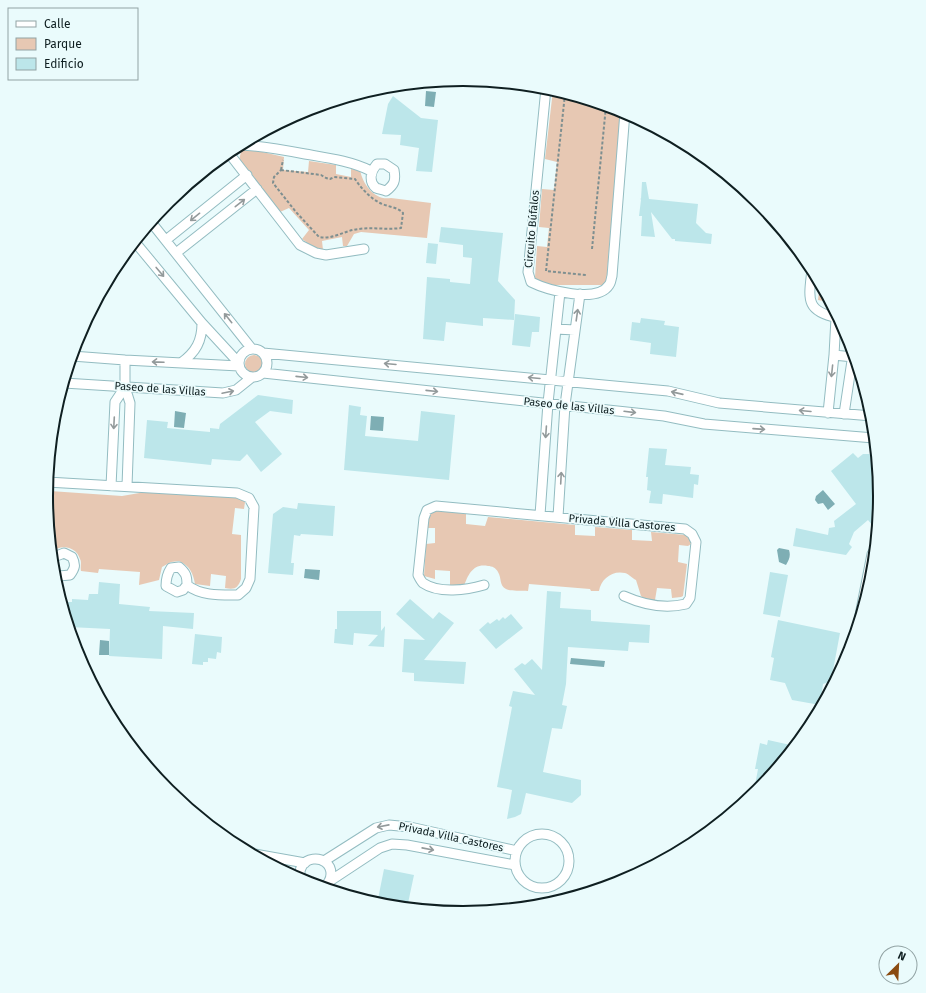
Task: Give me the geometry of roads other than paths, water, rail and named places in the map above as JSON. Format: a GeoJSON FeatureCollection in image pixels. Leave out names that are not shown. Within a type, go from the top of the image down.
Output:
{"type":"FeatureCollection","features":[{"type":"Feature","properties":{"kind":"street","name":"Circuito Búfalos"},"geometry":{"type":"LineString","coordinates":[[545,95],[528,272],[531,282],[549,290],[580,294],[594,293],[603,291],[610,285],[612,276],[624,120]]}},
{"type":"Feature","properties":{"kind":"street"},"geometry":{"type":"LineString","coordinates":[[252,145],[330,158],[360,166],[371,171]]}},
{"type":"Feature","properties":{"kind":"street"},"geometry":{"type":"LineString","coordinates":[[233,158],[300,245],[316,253],[326,254],[364,249]]}},
{"type":"Feature","properties":{"kind":"street"},"geometry":{"type":"LineString","coordinates":[[166,240],[247,175]]}},
{"type":"Feature","properties":{"kind":"street"},"geometry":{"type":"LineString","coordinates":[[176,253],[257,189]]}},
{"type":"Feature","properties":{"kind":"street"},"geometry":{"type":"LineString","coordinates":[[212,202],[223,216]]}},
{"type":"Feature","properties":{"kind":"street"},"geometry":{"type":"LineString","coordinates":[[155,226],[252,349]]}},
{"type":"Feature","properties":{"kind":"street"},"geometry":{"type":"LineString","coordinates":[[139,246],[202,323],[239,364],[243,374],[251,378],[260,376],[264,373],[268,363],[263,353]]}},
{"type":"Feature","properties":{"kind":"street"},"geometry":{"type":"LineString","coordinates":[[811,280],[809,297],[812,305],[824,315],[832,317]]}},
{"type":"Feature","properties":{"kind":"street"},"geometry":{"type":"LineString","coordinates":[[540,515],[548,403],[560,292]]}},
{"type":"Feature","properties":{"kind":"street","name":"Privada Villa Castores"},"geometry":{"type":"LineString","coordinates":[[558,517],[567,381],[580,294]]}},
{"type":"Feature","properties":{"kind":"street"},"geometry":{"type":"LineString","coordinates":[[182,363],[198,346],[202,334],[202,323]]}},
{"type":"Feature","properties":{"kind":"street"},"geometry":{"type":"LineString","coordinates":[[828,413],[836,327]]}},
{"type":"Feature","properties":{"kind":"street"},"geometry":{"type":"LineString","coordinates":[[556,330],[575,330]]}},
{"type":"Feature","properties":{"kind":"street"},"geometry":{"type":"LineString","coordinates":[[239,364],[242,354],[248,349],[252,349],[263,353],[668,391],[719,403],[865,415]]}},
{"type":"Feature","properties":{"kind":"street"},"geometry":{"type":"LineString","coordinates":[[78,356],[182,363],[239,364]]}},
{"type":"Feature","properties":{"kind":"street"},"geometry":{"type":"LineString","coordinates":[[834,356],[848,356]]}},
{"type":"Feature","properties":{"kind":"street"},"geometry":{"type":"LineString","coordinates":[[125,360],[125,387],[130,403],[127,486]]}},
{"type":"Feature","properties":{"kind":"street"},"geometry":{"type":"LineString","coordinates":[[844,414],[851,366]]}},
{"type":"Feature","properties":{"kind":"street","name":"Paseo de las Villas"},"geometry":{"type":"LineString","coordinates":[[264,373],[664,416],[704,424],[868,438]]}},
{"type":"Feature","properties":{"kind":"street","name":"Paseo de las Villas"},"geometry":{"type":"LineString","coordinates":[[69,383],[223,393],[236,390],[251,378]]}},
{"type":"Feature","properties":{"kind":"street"},"geometry":{"type":"LineString","coordinates":[[111,486],[115,402],[125,387]]}},
{"type":"Feature","properties":{"kind":"street"},"geometry":{"type":"LineString","coordinates":[[113,439],[129,439]]}},
{"type":"Feature","properties":{"kind":"street"},"geometry":{"type":"LineString","coordinates":[[54,482],[237,493],[248,498],[254,508],[250,579],[246,588],[238,595],[213,594],[194,590],[187,585]]}},
{"type":"Feature","properties":{"kind":"street","name":"Privada Villa Castores"},"geometry":{"type":"LineString","coordinates":[[484,585],[472,589],[447,590],[423,582],[418,575],[424,518],[427,510],[436,506],[540,515],[685,529],[692,534],[696,542],[690,598],[686,604],[678,606],[657,606],[637,602],[624,596]]}},
{"type":"Feature","properties":{"kind":"street"},"geometry":{"type":"LineString","coordinates":[[58,555],[64,553],[72,556],[76,564],[70,575],[61,576]]}},
{"type":"Feature","properties":{"kind":"street","name":"Privada Villa Castores"},"geometry":{"type":"LineString","coordinates":[[324,861],[376,828],[390,825],[410,827],[517,851]]}},
{"type":"Feature","properties":{"kind":"street","name":"Privada Villa Castores"},"geometry":{"type":"LineString","coordinates":[[535,834],[548,834],[560,840],[566,846],[569,854],[570,863],[565,875],[556,884],[548,887],[539,888],[531,885],[518,873],[516,865],[515,858],[521,844],[535,834]]}},
{"type":"Feature","properties":{"kind":"street","name":"Privada Villa Castores"},"geometry":{"type":"LineString","coordinates":[[327,884],[380,848],[392,844],[407,845],[516,865]]}},
{"type":"Feature","properties":{"kind":"street"},"geometry":{"type":"LineString","coordinates":[[264,855],[305,863]]}},
{"type":"Feature","properties":{"kind":"street"},"geometry":{"type":"LineString","coordinates":[[300,872],[300,870],[308,860],[316,859],[324,861],[329,866],[331,871],[330,881]]}},
{"type":"Feature","properties":{"kind":"water"},"geometry":{"type":"Polygon","coordinates":[[[426,91],[436,92],[434,107],[425,106],[426,91]]]}},
{"type":"Feature","properties":{"kind":"water"},"geometry":{"type":"Polygon","coordinates":[[[175,411],[186,413],[184,428],[174,427],[175,411]]]}},
{"type":"Feature","properties":{"kind":"water"},"geometry":{"type":"Polygon","coordinates":[[[371,416],[384,417],[383,431],[370,430],[371,416]]]}},
{"type":"Feature","properties":{"kind":"water"},"geometry":{"type":"Polygon","coordinates":[[[823,490],[835,504],[828,510],[823,503],[818,504],[815,500],[816,496],[823,490]]]}},
{"type":"Feature","properties":{"kind":"water"},"geometry":{"type":"Polygon","coordinates":[[[779,548],[789,550],[790,554],[786,565],[779,562],[777,550],[779,548]]]}},
{"type":"Feature","properties":{"kind":"water"},"geometry":{"type":"Polygon","coordinates":[[[305,569],[320,570],[319,580],[304,578],[305,569]]]}},
{"type":"Feature","properties":{"kind":"water"},"geometry":{"type":"Polygon","coordinates":[[[100,640],[109,641],[109,655],[99,655],[100,640]]]}},
{"type":"Feature","properties":{"kind":"water"},"geometry":{"type":"Polygon","coordinates":[[[571,658],[605,661],[604,667],[570,664],[571,658]]]}}]}
